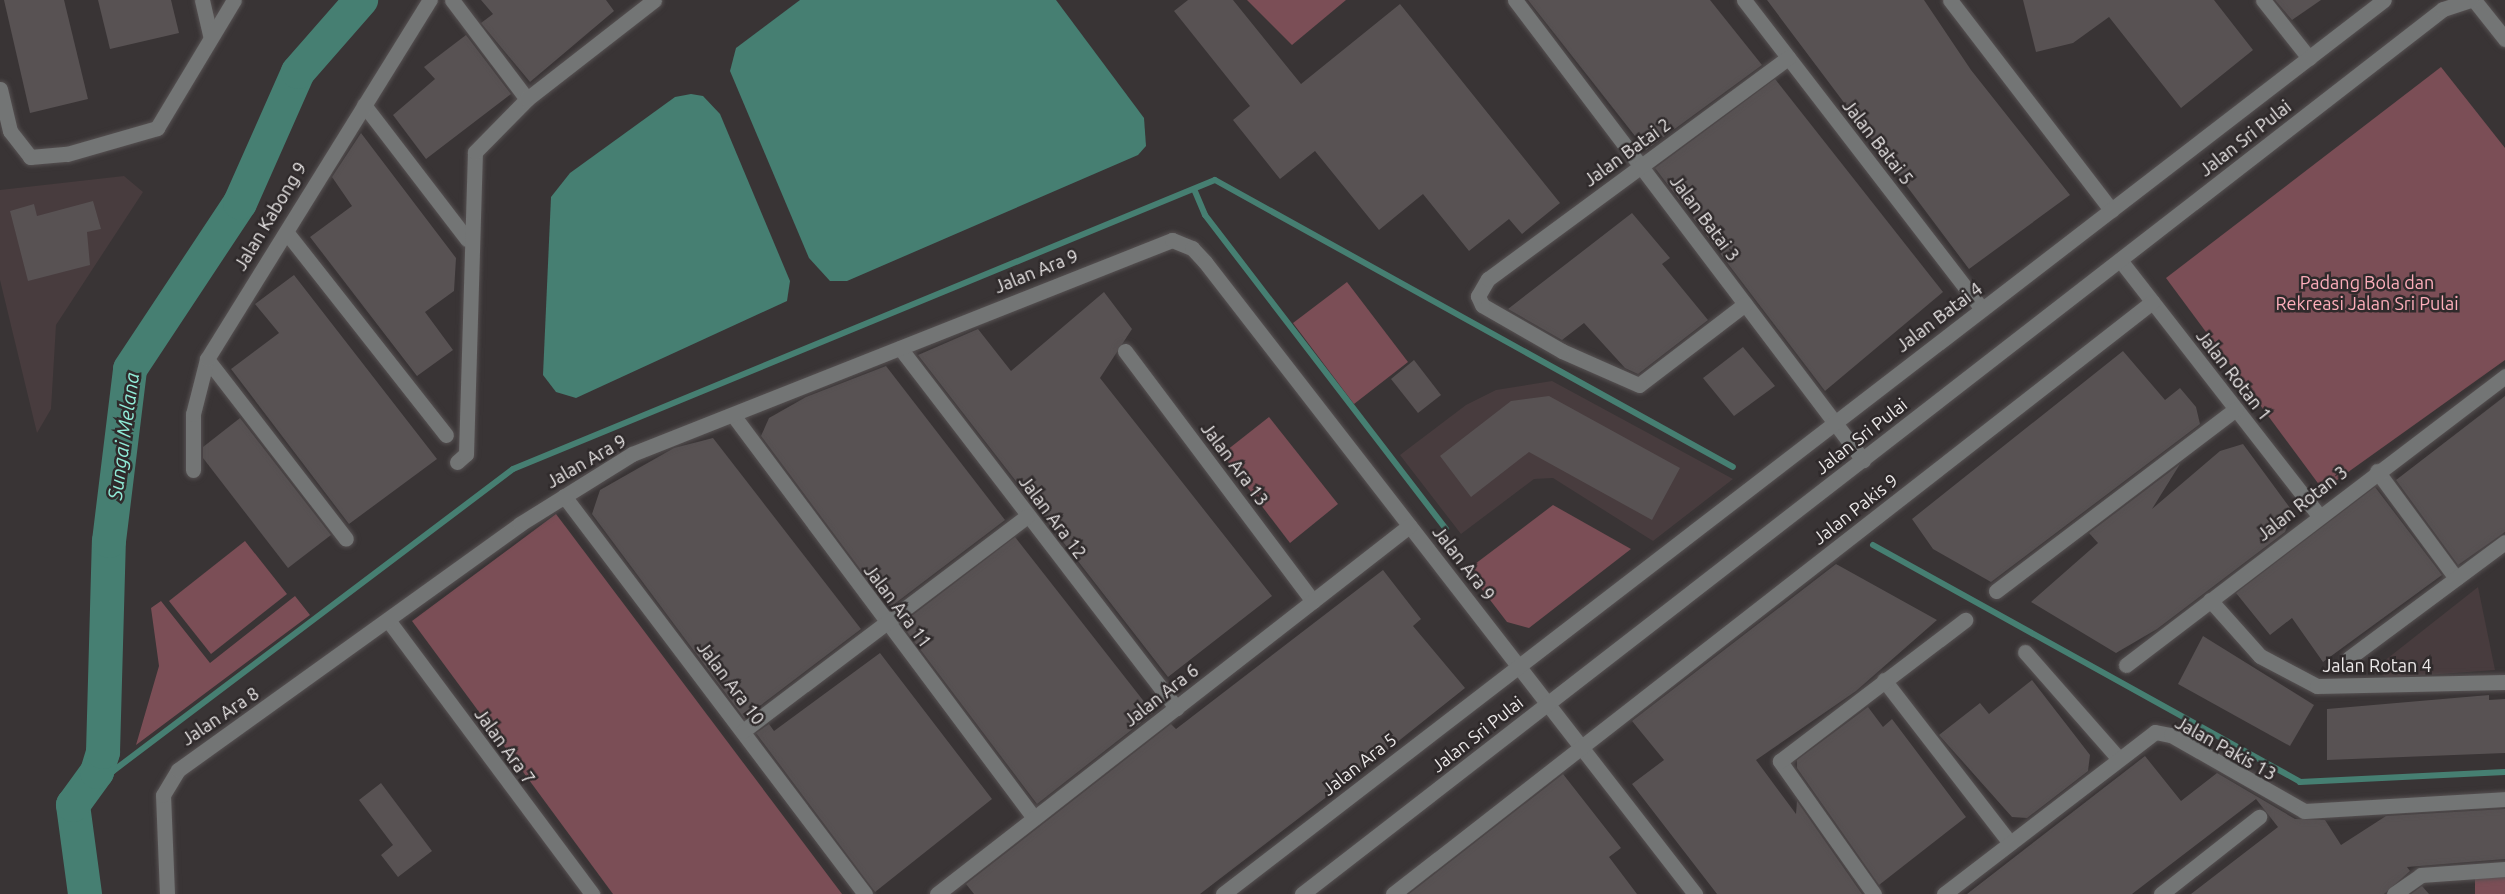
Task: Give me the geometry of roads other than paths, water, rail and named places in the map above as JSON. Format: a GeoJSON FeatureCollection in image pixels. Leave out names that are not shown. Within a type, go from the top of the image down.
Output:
{"type":"FeatureCollection","features":[{"type":"Feature","properties":{"kind":"street"},"geometry":{"type":"LineString","coordinates":[[202,0],[210,35]]}},
{"type":"Feature","properties":{"kind":"street"},"geometry":{"type":"LineString","coordinates":[[0,89],[20,149],[30,157],[67,154],[157,128],[210,35],[234,0]]}},
{"type":"Feature","properties":{"kind":"street","name":"Jalan Kabong 9"},"geometry":{"type":"LineString","coordinates":[[193,470],[193,414],[207,359],[287,233],[320,170],[430,0]]}},
{"type":"Feature","properties":{"kind":"street"},"geometry":{"type":"LineString","coordinates":[[452,0],[528,99]]}},
{"type":"Feature","properties":{"kind":"street"},"geometry":{"type":"LineString","coordinates":[[457,462],[466,454],[475,152],[528,99],[637,5],[654,0]]}},
{"type":"Feature","properties":{"kind":"street","name":"Jalan Batai 3"},"geometry":{"type":"LineString","coordinates":[[1515,0],[1863,460]]}},
{"type":"Feature","properties":{"kind":"street","name":"Jalan Batai 5"},"geometry":{"type":"LineString","coordinates":[[1744,0],[1982,309]]}},
{"type":"Feature","properties":{"kind":"street"},"geometry":{"type":"LineString","coordinates":[[1950,0],[2111,210]]}},
{"type":"Feature","properties":{"kind":"street"},"geometry":{"type":"LineString","coordinates":[[2263,0],[2309,58]]}},
{"type":"Feature","properties":{"kind":"street","name":"Jalan Batai 4"},"geometry":{"type":"LineString","coordinates":[[1518,664],[2384,0]]}},
{"type":"Feature","properties":{"kind":"street"},"geometry":{"type":"LineString","coordinates":[[2473,0],[2505,39]]}},
{"type":"Feature","properties":{"kind":"street","name":"Jalan Sri Pulai"},"geometry":{"type":"LineString","coordinates":[[1302,894],[2446,5],[2473,0]]}},
{"type":"Feature","properties":{"kind":"street","name":"Jalan Batai 2"},"geometry":{"type":"LineString","coordinates":[[1745,303],[1639,385],[1562,351],[1482,305],[1479,287],[1788,58]]}},
{"type":"Feature","properties":{"kind":"street"},"geometry":{"type":"LineString","coordinates":[[364,105],[467,239]]}},
{"type":"Feature","properties":{"kind":"street"},"geometry":{"type":"LineString","coordinates":[[287,233],[446,435]]}},
{"type":"Feature","properties":{"kind":"street","name":"Jalan Ara 9"},"geometry":{"type":"LineString","coordinates":[[388,620],[564,496],[632,454],[1104,265],[1181,241],[1205,262],[1518,664],[1582,747],[1686,891]]}},
{"type":"Feature","properties":{"kind":"street","name":"Jalan Rotan 1"},"geometry":{"type":"LineString","coordinates":[[2120,260],[2318,514]]}},
{"type":"Feature","properties":{"kind":"street","name":"Jalan Pakis 9"},"geometry":{"type":"LineString","coordinates":[[1393,894],[2152,302]]}},
{"type":"Feature","properties":{"kind":"street","name":"Jalan Ara 12"},"geometry":{"type":"LineString","coordinates":[[900,348],[1176,708]]}},
{"type":"Feature","properties":{"kind":"street","name":"Jalan Ara 13"},"geometry":{"type":"LineString","coordinates":[[1125,351],[1313,601]]}},
{"type":"Feature","properties":{"kind":"street"},"geometry":{"type":"LineString","coordinates":[[207,359],[346,539]]}},
{"type":"Feature","properties":{"kind":"street","name":"Jalan Rotan 3"},"geometry":{"type":"LineString","coordinates":[[2126,665],[2318,514],[2505,376]]}},
{"type":"Feature","properties":{"kind":"street"},"geometry":{"type":"LineString","coordinates":[[1996,591],[2236,409]]}},
{"type":"Feature","properties":{"kind":"street","name":"Jalan Ara 11"},"geometry":{"type":"LineString","coordinates":[[733,415],[886,623],[1034,818]]}},
{"type":"Feature","properties":{"kind":"street"},"geometry":{"type":"LineString","coordinates":[[2377,471],[2456,578]]}},
{"type":"Feature","properties":{"kind":"street","name":"Jalan Ara 10"},"geometry":{"type":"LineString","coordinates":[[564,496],[865,894]]}},
{"type":"Feature","properties":{"kind":"street"},"geometry":{"type":"LineString","coordinates":[[743,731],[1027,516]]}},
{"type":"Feature","properties":{"kind":"street","name":"Jalan Ara 6"},"geometry":{"type":"LineString","coordinates":[[937,894],[1409,526]]}},
{"type":"Feature","properties":{"kind":"street"},"geometry":{"type":"LineString","coordinates":[[2349,658],[2456,578],[2503,547]]}},
{"type":"Feature","properties":{"kind":"street","name":"Jalan Rotan 4"},"geometry":{"type":"LineString","coordinates":[[2210,600],[2260,656],[2317,686],[2505,682]]}},
{"type":"Feature","properties":{"kind":"street","name":"Jalan Ara 8"},"geometry":{"type":"LineString","coordinates":[[167,894],[163,795],[178,770],[388,620]]}},
{"type":"Feature","properties":{"kind":"street","name":"Jalan Ara 7"},"geometry":{"type":"LineString","coordinates":[[388,620],[592,894]]}},
{"type":"Feature","properties":{"kind":"street"},"geometry":{"type":"LineString","coordinates":[[1874,894],[1780,761],[1965,620]]}},
{"type":"Feature","properties":{"kind":"street"},"geometry":{"type":"LineString","coordinates":[[2025,652],[2119,759]]}},
{"type":"Feature","properties":{"kind":"street","name":"Jalan Ara 5"},"geometry":{"type":"LineString","coordinates":[[1223,894],[1518,664]]}},
{"type":"Feature","properties":{"kind":"street"},"geometry":{"type":"LineString","coordinates":[[1884,680],[2010,843]]}},
{"type":"Feature","properties":{"kind":"street","name":"Jalan Pakis 13"},"geometry":{"type":"LineString","coordinates":[[1944,894],[2155,732],[2171,735],[2304,811],[2505,799]]}},
{"type":"Feature","properties":{"kind":"street"},"geometry":{"type":"LineString","coordinates":[[2162,894],[2259,817]]}},
{"type":"Feature","properties":{"kind":"street"},"geometry":{"type":"LineString","coordinates":[[2394,894],[2421,875],[2505,869]]}},
{"type":"Feature","properties":{"kind":"waterway","name":"Sungai Melana"},"geometry":{"type":"LineString","coordinates":[[85,894],[73,805],[97,772],[103,752],[109,541],[130,369],[240,203],[298,72],[361,0]]}},
{"type":"Feature","properties":{"kind":"waterway"},"geometry":{"type":"LineString","coordinates":[[97,772],[113,771],[513,469],[1215,180],[1733,467]]}},
{"type":"Feature","properties":{"kind":"waterway"},"geometry":{"type":"LineString","coordinates":[[1194,189],[1205,215],[1446,529]]}},
{"type":"Feature","properties":{"kind":"waterway"},"geometry":{"type":"LineString","coordinates":[[1873,545],[2300,782],[2505,772]]}},
{"type":"Feature","properties":{"kind":"park label","name":"Padang Bola dan Rekreasi Jalan Sri Pulai"},"geometry":{"type":"Point","coordinates":[2367,293]}}]}
